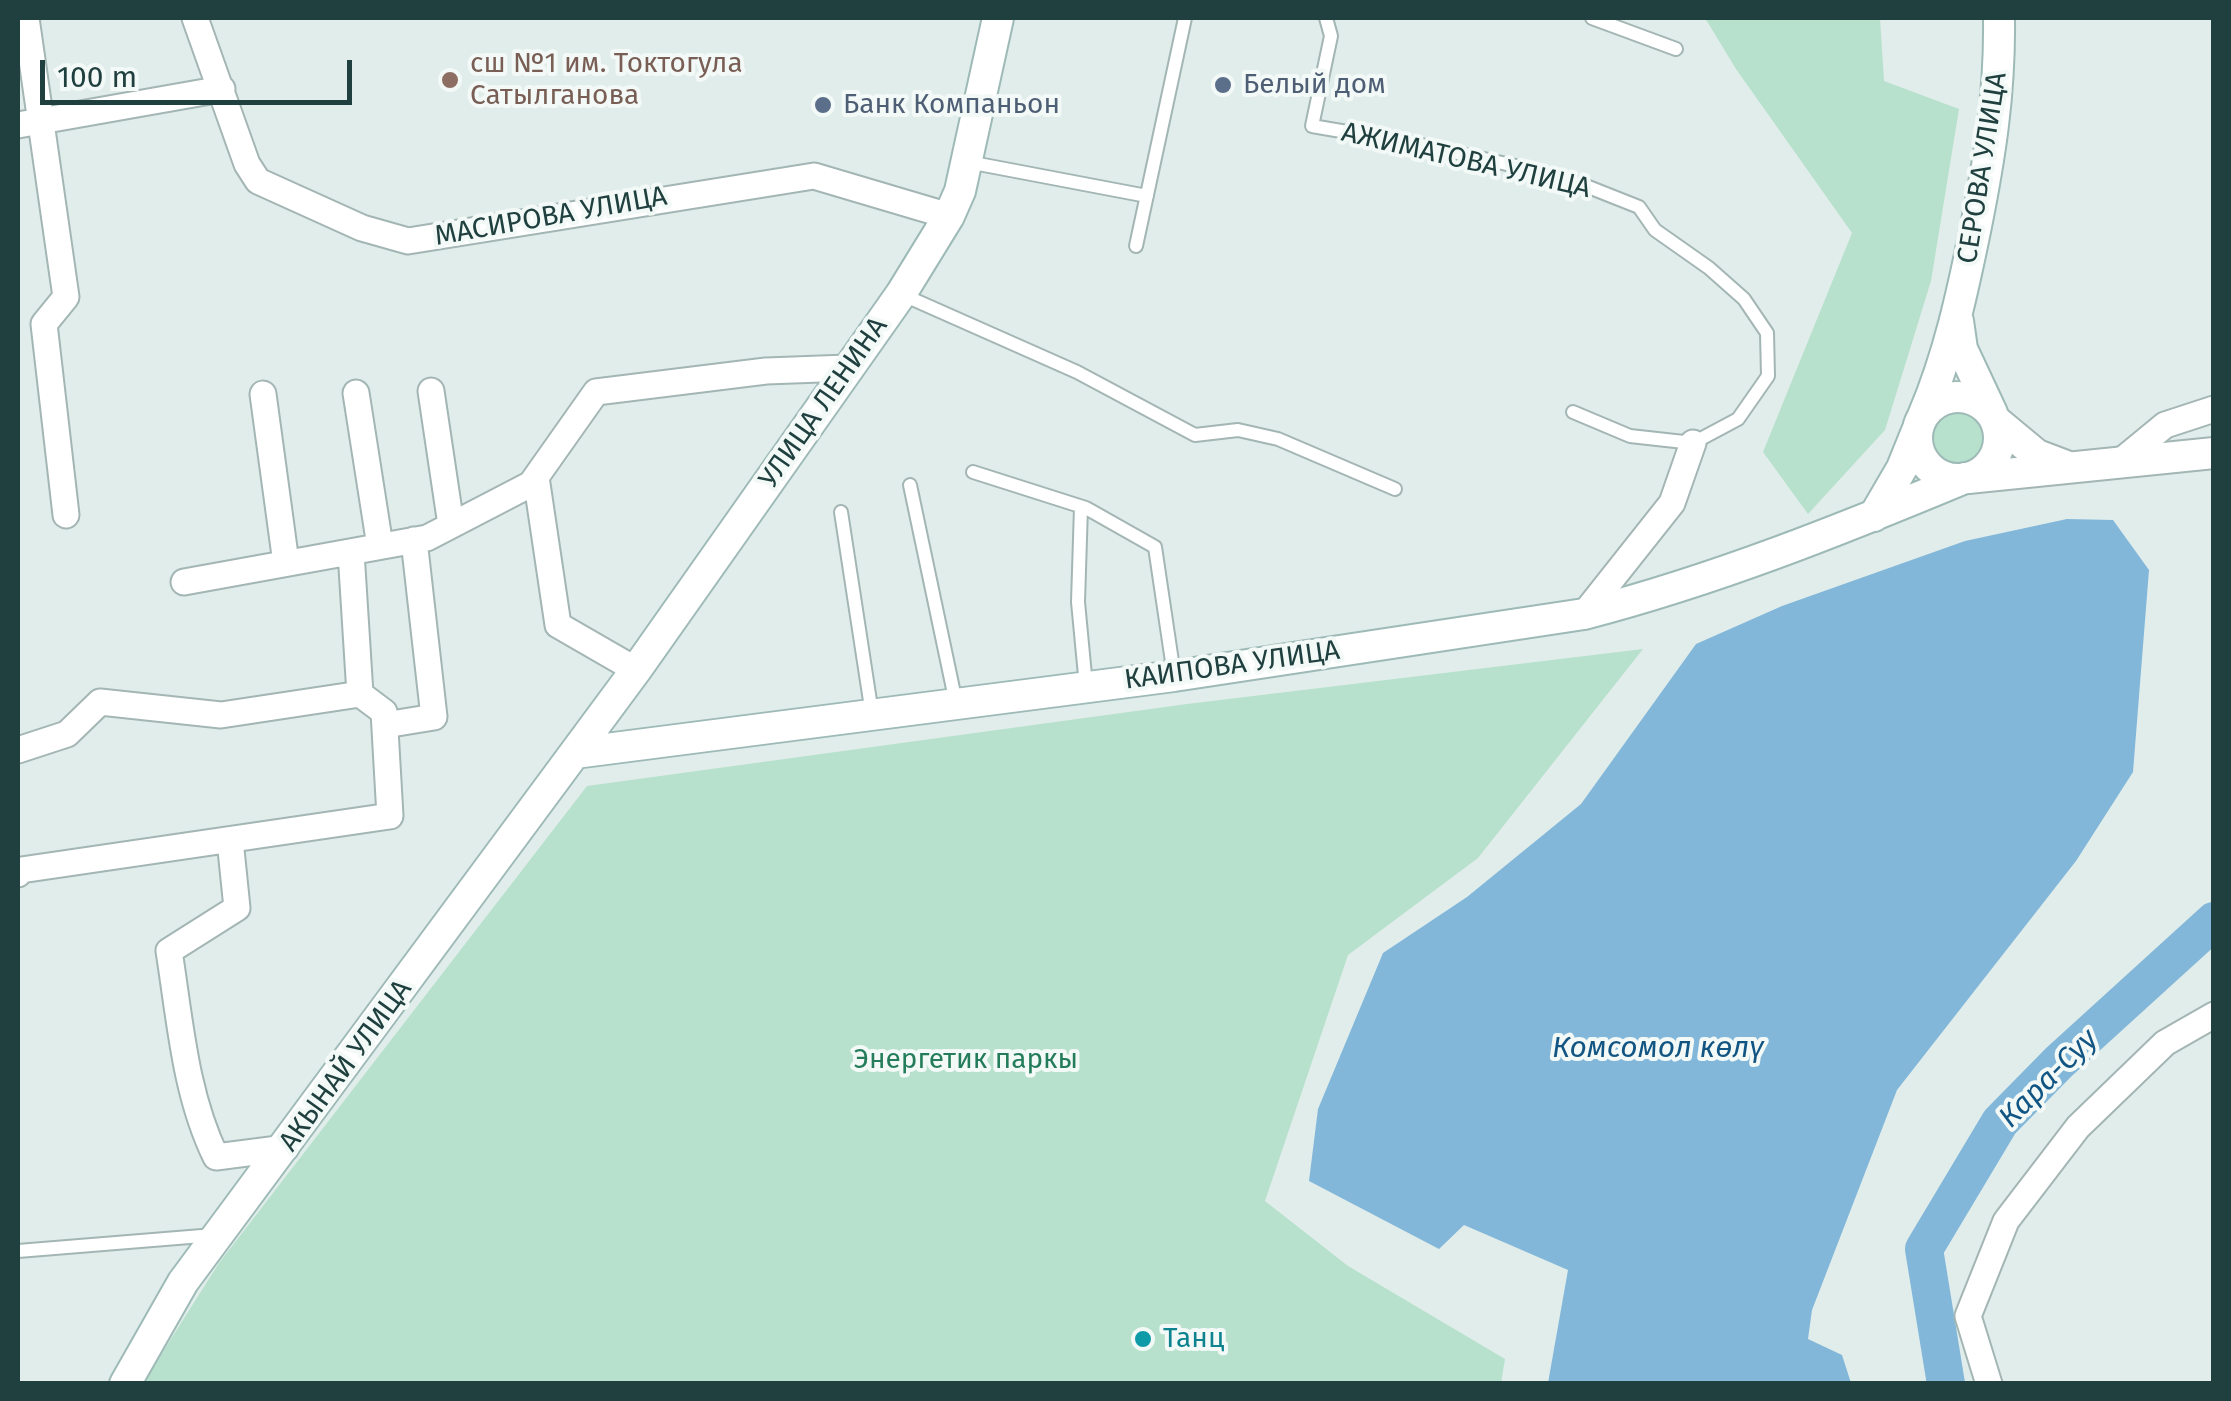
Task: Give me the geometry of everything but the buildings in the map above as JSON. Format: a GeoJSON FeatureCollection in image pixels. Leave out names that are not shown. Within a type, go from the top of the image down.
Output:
{"type":"FeatureCollection","features":[{"type":"Feature","properties":{"kind":"main road","name":"УЛИЦА ЛЕНИНА"},"geometry":{"type":"LineString","coordinates":[[575,753],[900,294],[949,216],[968,162],[998,18]]}},
{"type":"Feature","properties":{"kind":"main road","name":"СЕРОВА УЛИЦА"},"geometry":{"type":"LineString","coordinates":[[1920,423],[1958,318],[1994,133],[2000,77],[1999,18]]}},
{"type":"Feature","properties":{"kind":"main road","name":"СЕРОВА УЛИЦА"},"geometry":{"type":"LineString","coordinates":[[1958,318],[1962,349],[1995,418]]}},
{"type":"Feature","properties":{"kind":"main road"},"geometry":{"type":"LineString","coordinates":[[1874,516],[1902,468],[1920,423],[1934,404],[1950,397],[1967,397],[1982,404],[2037,455],[2066,466]]}},
{"type":"Feature","properties":{"kind":"main road"},"geometry":{"type":"LineString","coordinates":[[1967,478],[1982,472],[1998,449],[2000,435],[1995,418]]}},
{"type":"Feature","properties":{"kind":"main road"},"geometry":{"type":"LineString","coordinates":[[1920,423],[1918,446],[1924,461],[1949,478],[2214,454]]}},
{"type":"Feature","properties":{"kind":"main road","name":"КАИПОВА УЛИЦА"},"geometry":{"type":"LineString","coordinates":[[575,753],[1174,676],[1584,614],[1754,561],[1967,478]]}},
{"type":"Feature","properties":{"kind":"main road","name":"АКЫНАЙ УЛИЦА"},"geometry":{"type":"LineString","coordinates":[[124,1384],[183,1282],[575,753]]}},
{"type":"Feature","properties":{"kind":"street"},"geometry":{"type":"LineString","coordinates":[[26,18],[29,123],[66,297],[44,324],[66,514]]}},
{"type":"Feature","properties":{"kind":"street","name":"МАСИРОВА УЛИЦА"},"geometry":{"type":"LineString","coordinates":[[195,18],[247,164],[258,182],[362,228],[408,241],[814,176],[949,216]]}},
{"type":"Feature","properties":{"kind":"street"},"geometry":{"type":"LineString","coordinates":[[29,123],[222,89]]}},
{"type":"Feature","properties":{"kind":"street"},"geometry":{"type":"LineString","coordinates":[[184,582],[427,538],[531,484],[596,392],[766,371],[848,368]]}},
{"type":"Feature","properties":{"kind":"street"},"geometry":{"type":"LineString","coordinates":[[432,391],[451,525]]}},
{"type":"Feature","properties":{"kind":"street"},"geometry":{"type":"LineString","coordinates":[[356,392],[380,546]]}},
{"type":"Feature","properties":{"kind":"street"},"geometry":{"type":"LineString","coordinates":[[263,394],[286,563]]}},
{"type":"Feature","properties":{"kind":"street"},"geometry":{"type":"LineString","coordinates":[[2120,462],[2165,425],[2214,409]]}},
{"type":"Feature","properties":{"kind":"street"},"geometry":{"type":"LineString","coordinates":[[1584,614],[1672,503],[1693,443]]}},
{"type":"Feature","properties":{"kind":"street"},"geometry":{"type":"LineString","coordinates":[[536,477],[558,625],[636,670]]}},
{"type":"Feature","properties":{"kind":"street"},"geometry":{"type":"LineString","coordinates":[[385,724],[434,716],[414,540]]}},
{"type":"Feature","properties":{"kind":"street"},"geometry":{"type":"LineString","coordinates":[[350,552],[360,694]]}},
{"type":"Feature","properties":{"kind":"street"},"geometry":{"type":"LineString","coordinates":[[18,750],[68,734],[100,702],[221,715],[360,694],[384,712],[390,816],[21,870],[18,874]]}},
{"type":"Feature","properties":{"kind":"street"},"geometry":{"type":"LineString","coordinates":[[230,840],[236,908],[169,951],[181,1030],[200,1124],[216,1157],[286,1148]]}},
{"type":"Feature","properties":{"kind":"street"},"geometry":{"type":"LineString","coordinates":[[1989,1384],[1968,1316],[2006,1221],[2078,1127],[2165,1043],[2214,1016]]}},
{"type":"Feature","properties":{"kind":"lane"},"geometry":{"type":"LineString","coordinates":[[1136,246],[1184,18]]}},
{"type":"Feature","properties":{"kind":"lane","name":"АЖИМАТОВА УЛИЦА"},"geometry":{"type":"LineString","coordinates":[[1326,18],[1330,36],[1312,126],[1520,167],[1586,186],[1639,207],[1656,230],[1744,299],[1767,334],[1768,376],[1738,419],[1693,443]]}},
{"type":"Feature","properties":{"kind":"lane"},"geometry":{"type":"LineString","coordinates":[[1592,18],[1676,48]]}},
{"type":"Feature","properties":{"kind":"lane"},"geometry":{"type":"LineString","coordinates":[[968,162],[1147,196]]}},
{"type":"Feature","properties":{"kind":"lane"},"geometry":{"type":"LineString","coordinates":[[900,294],[1077,372],[1194,435],[1238,430],[1278,439],[1395,489]]}},
{"type":"Feature","properties":{"kind":"lane"},"geometry":{"type":"LineString","coordinates":[[1574,412],[1630,436],[1693,443]]}},
{"type":"Feature","properties":{"kind":"lane"},"geometry":{"type":"LineString","coordinates":[[974,472],[1081,507],[1155,547],[1174,676]]}},
{"type":"Feature","properties":{"kind":"lane"},"geometry":{"type":"LineString","coordinates":[[910,485],[956,703]]}},
{"type":"Feature","properties":{"kind":"lane"},"geometry":{"type":"LineString","coordinates":[[1081,507],[1078,602],[1086,686]]}},
{"type":"Feature","properties":{"kind":"lane"},"geometry":{"type":"LineString","coordinates":[[841,512],[872,714]]}},
{"type":"Feature","properties":{"kind":"lane"},"geometry":{"type":"LineString","coordinates":[[18,1251],[220,1234]]}},
{"type":"Feature","properties":{"kind":"green space"},"geometry":{"type":"Polygon","coordinates":[[[1705,18],[1880,18],[1884,81],[1959,109],[1931,281],[1885,430],[1808,514],[1763,452],[1852,233],[1736,69],[1705,18]]]}},
{"type":"Feature","properties":{"kind":"green space"},"geometry":{"type":"Polygon","coordinates":[[[1958,407],[1979,416],[1988,437],[1979,458],[1958,467],[1937,458],[1928,437],[1937,416],[1958,407]]]}},
{"type":"Feature","properties":{"kind":"green space","name":"Энергетик паркы"},"geometry":{"type":"Polygon","coordinates":[[[1643,649],[1478,858],[1348,955],[1265,1201],[1348,1266],[1505,1359],[1501,1383],[143,1383],[219,1263],[587,786],[1187,704],[1643,649]]]}},
{"type":"Feature","properties":{"kind":"water","name":"Комсомол көлү"},"geometry":{"type":"Polygon","coordinates":[[[2067,519],[2113,520],[2149,570],[2133,772],[2076,861],[1897,1090],[1812,1310],[1808,1339],[1842,1355],[1851,1383],[1548,1383],[1568,1270],[1464,1225],[1439,1249],[1309,1181],[1318,1109],[1383,953],[1467,897],[1581,804],[1696,644],[1782,606],[1965,541],[2067,519]]]}},
{"type":"Feature","properties":{"kind":"waterway","name":"Кара-Суу"},"geometry":{"type":"LineString","coordinates":[[1946,1384],[1924,1249],[2000,1122],[2059,1062],[2214,921]]}},
{"type":"Feature","properties":{"kind":"place","name":"сш №1 им. Токтогула Сатылганова"},"geometry":{"type":"Point","coordinates":[450,80]}},
{"type":"Feature","properties":{"kind":"place","name":"Белый дом"},"geometry":{"type":"Point","coordinates":[1223,85]}},
{"type":"Feature","properties":{"kind":"place","name":"Банк Компаньон"},"geometry":{"type":"Point","coordinates":[823,105]}},
{"type":"Feature","properties":{"kind":"place","name":"Танц"},"geometry":{"type":"Point","coordinates":[1143,1339]}}]}
